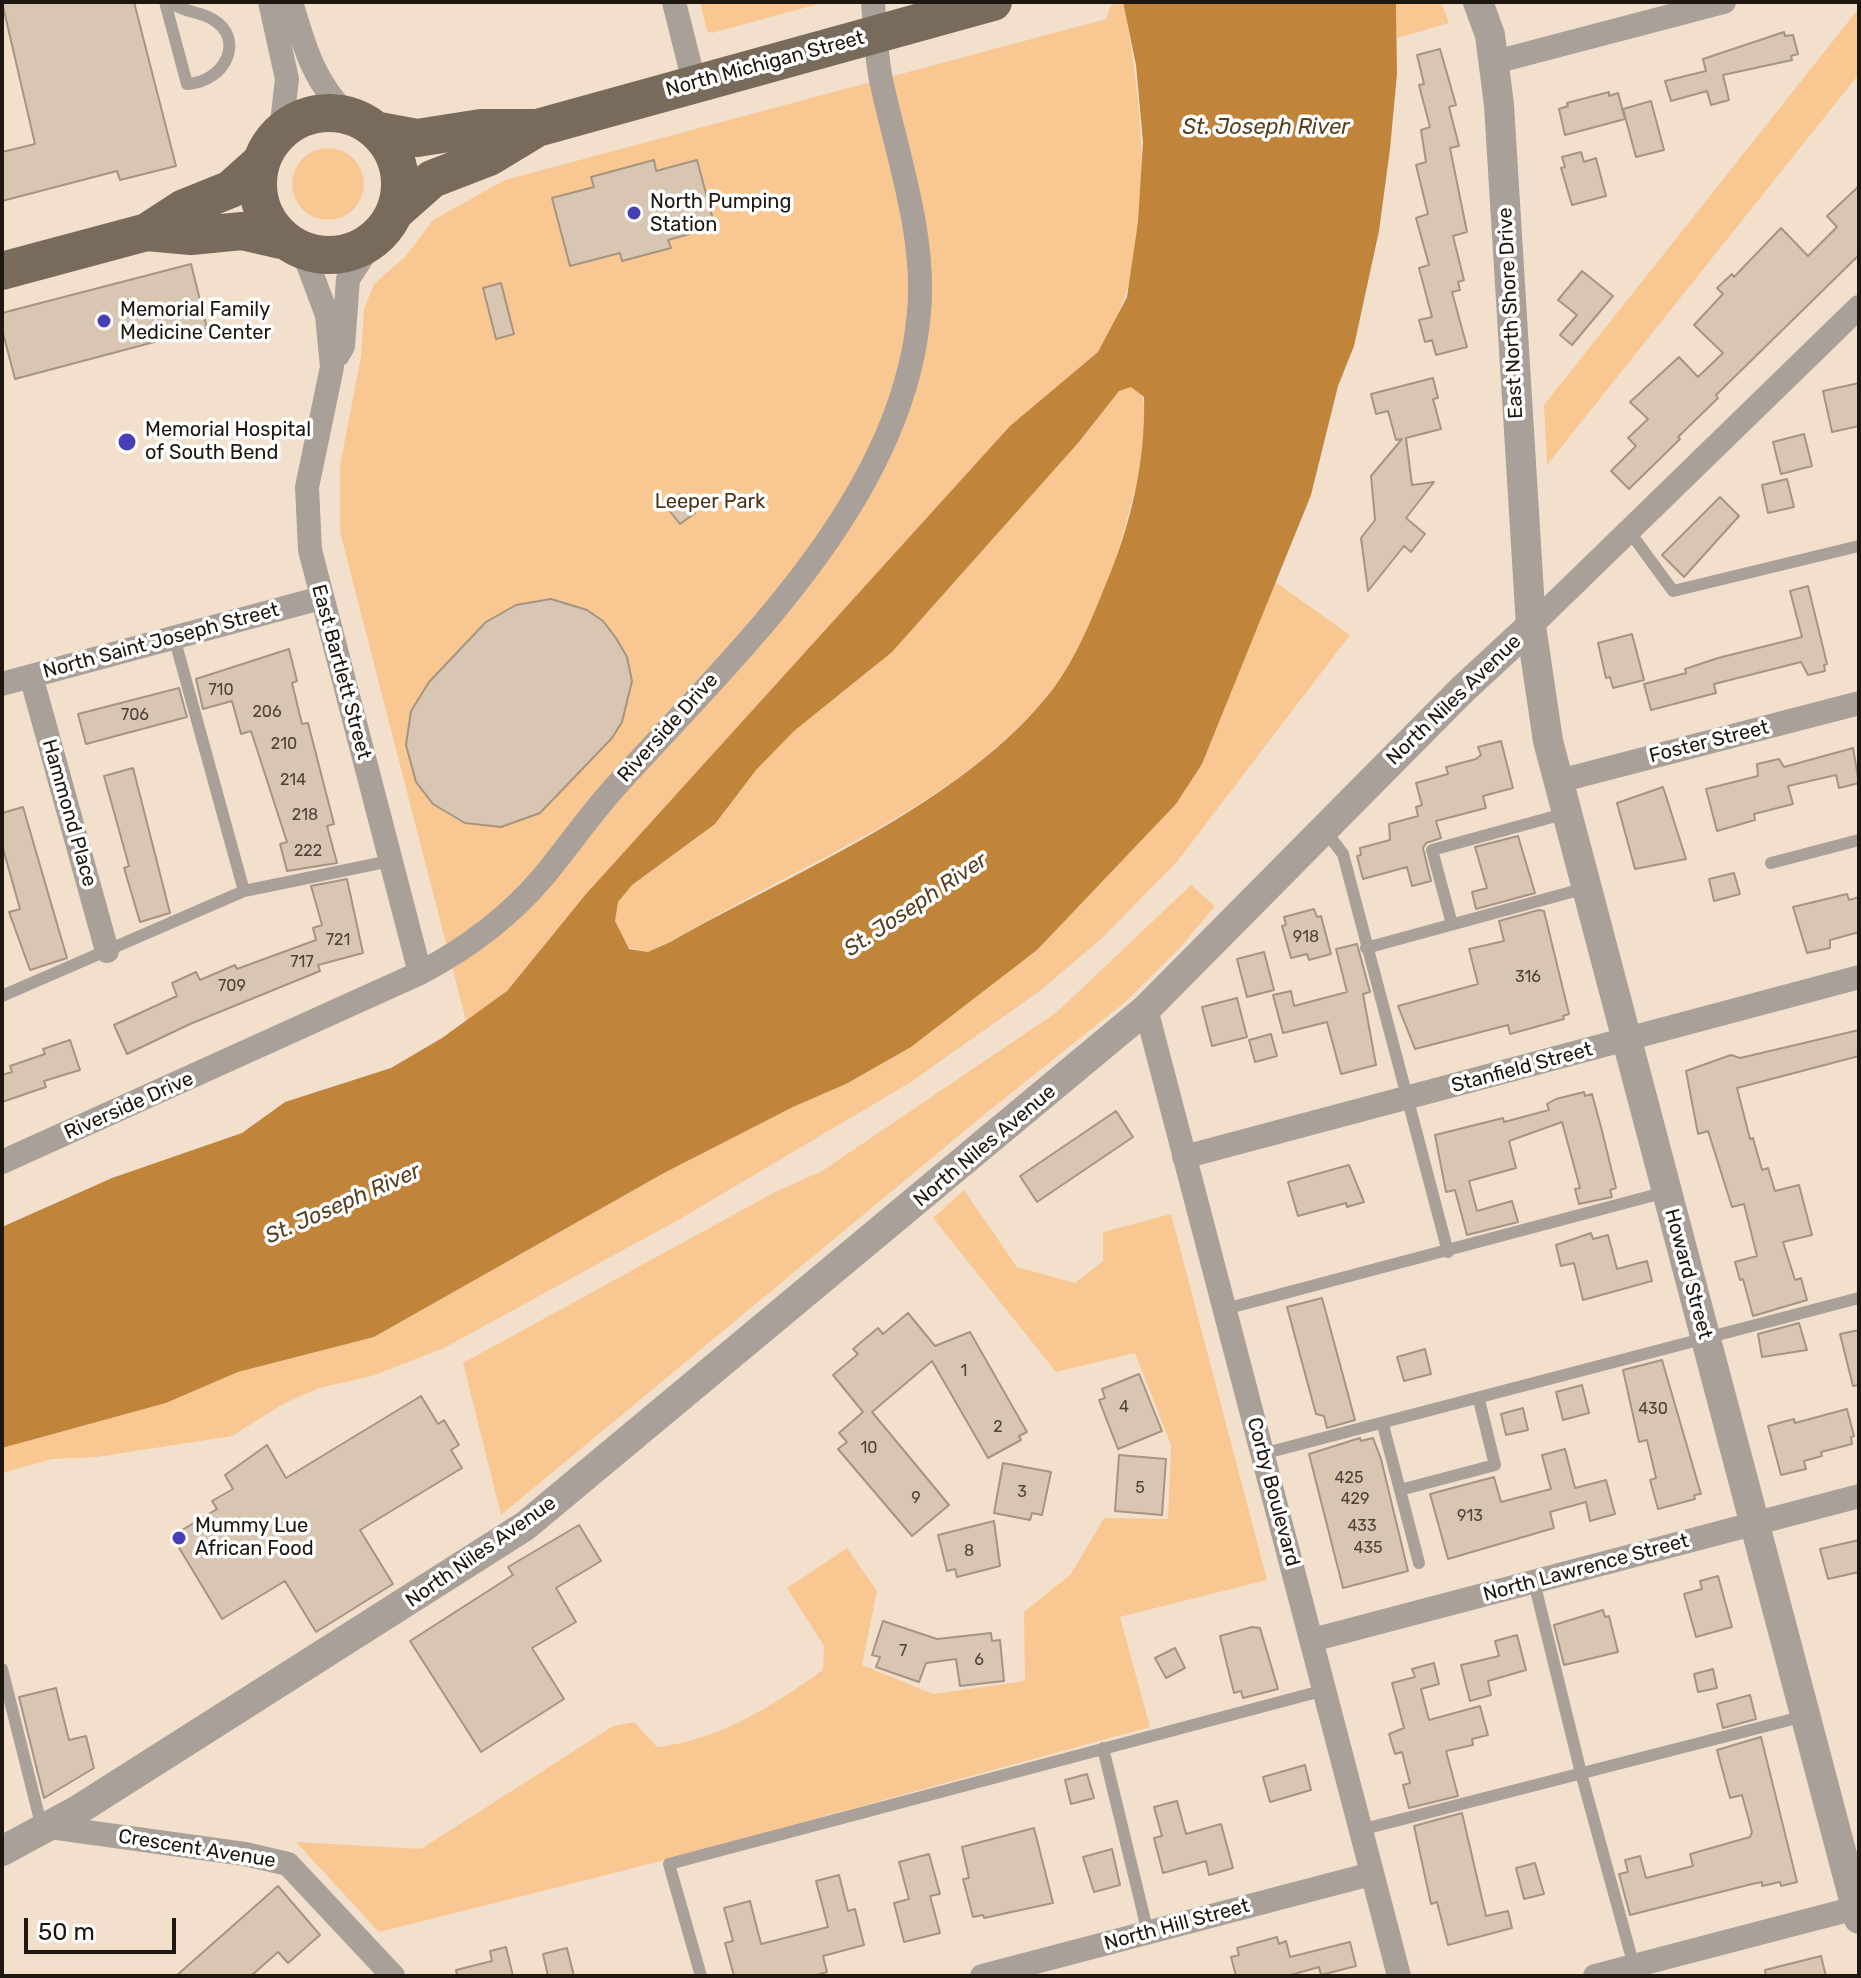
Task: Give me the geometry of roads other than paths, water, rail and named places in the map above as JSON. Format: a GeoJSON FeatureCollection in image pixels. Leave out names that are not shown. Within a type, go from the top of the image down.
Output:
{"type":"FeatureCollection","features":[{"type":"Feature","properties":{"kind":"main road","name":"North Michigan Street"},"geometry":{"type":"LineString","coordinates":[[397,210],[432,179],[489,157],[537,128],[694,82],[874,18],[993,2]]}},
{"type":"Feature","properties":{"kind":"main road"},"geometry":{"type":"LineString","coordinates":[[2,271],[147,232],[184,208],[231,189],[260,163],[281,131],[313,116],[363,123],[398,166],[397,210],[371,244],[336,254],[242,231],[191,236],[147,232]]}},
{"type":"Feature","properties":{"kind":"main road","name":"North Michigan Street"},"geometry":{"type":"LineString","coordinates":[[363,123],[417,138],[481,128],[537,128]]}},
{"type":"Feature","properties":{"kind":"main road"},"geometry":{"type":"LineString","coordinates":[[260,163],[261,202],[292,245]]}},
{"type":"Feature","properties":{"kind":"street"},"geometry":{"type":"LineString","coordinates":[[270,2],[287,79],[281,131]]}},
{"type":"Feature","properties":{"kind":"street"},"geometry":{"type":"LineString","coordinates":[[291,2],[321,86],[363,123]]}},
{"type":"Feature","properties":{"kind":"street"},"geometry":{"type":"LineString","coordinates":[[674,2],[694,82]]}},
{"type":"Feature","properties":{"kind":"street","name":"East North Shore Drive"},"geometry":{"type":"LineString","coordinates":[[1478,2],[1495,62],[1531,626]]}},
{"type":"Feature","properties":{"kind":"street"},"geometry":{"type":"LineString","coordinates":[[1495,62],[1724,2]]}},
{"type":"Feature","properties":{"kind":"street","name":"Riverside Drive"},"geometry":{"type":"LineString","coordinates":[[2,1162],[420,973],[482,935],[541,879],[609,793],[766,621],[831,534],[879,452],[903,399],[914,355],[920,310],[919,266],[880,75],[874,18]]}},
{"type":"Feature","properties":{"kind":"street","name":"East Bartlett Street"},"geometry":{"type":"LineString","coordinates":[[371,244],[348,279],[343,346],[332,367],[306,497],[310,550],[321,598],[420,973]]}},
{"type":"Feature","properties":{"kind":"street","name":"East Bartlett Street"},"geometry":{"type":"LineString","coordinates":[[292,245],[327,315],[332,367]]}},
{"type":"Feature","properties":{"kind":"street","name":"North Niles Avenue"},"geometry":{"type":"LineString","coordinates":[[2,1851],[46,1828],[525,1526],[1146,1009],[1324,829],[1859,307]]}},
{"type":"Feature","properties":{"kind":"street","name":"North Saint Joseph Street"},"geometry":{"type":"LineString","coordinates":[[2,684],[321,598]]}},
{"type":"Feature","properties":{"kind":"street","name":"Howard Street"},"geometry":{"type":"LineString","coordinates":[[1531,626],[1537,683],[1586,888],[1858,1911]]}},
{"type":"Feature","properties":{"kind":"street","name":"Hammond Place"},"geometry":{"type":"LineString","coordinates":[[31,676],[107,951]]}},
{"type":"Feature","properties":{"kind":"street","name":"Foster Street"},"geometry":{"type":"LineString","coordinates":[[1559,781],[1859,703]]}},
{"type":"Feature","properties":{"kind":"street","name":"Stanfield Street"},"geometry":{"type":"LineString","coordinates":[[1184,1157],[1859,977]]}},
{"type":"Feature","properties":{"kind":"street","name":"Corby Boulevard"},"geometry":{"type":"LineString","coordinates":[[1146,1009],[1399,1976]]}},
{"type":"Feature","properties":{"kind":"street","name":"North Lawrence Street"},"geometry":{"type":"LineString","coordinates":[[1312,1640],[1859,1496]]}},
{"type":"Feature","properties":{"kind":"street","name":"Crescent Avenue"},"geometry":{"type":"LineString","coordinates":[[46,1828],[245,1854],[288,1864],[393,1976]]}},
{"type":"Feature","properties":{"kind":"street","name":"North Hill Street"},"geometry":{"type":"LineString","coordinates":[[982,1976],[1371,1874]]}},
{"type":"Feature","properties":{"kind":"street"},"geometry":{"type":"LineString","coordinates":[[1595,1976],[1636,1971],[1858,1911]]}},
{"type":"Feature","properties":{"kind":"lane"},"geometry":{"type":"LineString","coordinates":[[165,2],[187,84],[218,74],[226,65],[229,53],[221,27],[209,17],[186,11],[171,2]]}},
{"type":"Feature","properties":{"kind":"lane"},"geometry":{"type":"LineString","coordinates":[[1629,531],[1673,591],[1859,546]]}},
{"type":"Feature","properties":{"kind":"lane"},"geometry":{"type":"LineString","coordinates":[[174,637],[244,891]]}},
{"type":"Feature","properties":{"kind":"lane"},"geometry":{"type":"LineString","coordinates":[[1452,924],[1432,850],[1567,813]]}},
{"type":"Feature","properties":{"kind":"lane"},"geometry":{"type":"LineString","coordinates":[[1324,829],[1341,847],[1448,1252]]}},
{"type":"Feature","properties":{"kind":"lane"},"geometry":{"type":"LineString","coordinates":[[1771,863],[1859,840]]}},
{"type":"Feature","properties":{"kind":"lane"},"geometry":{"type":"LineString","coordinates":[[2,996],[244,891],[390,861]]}},
{"type":"Feature","properties":{"kind":"lane"},"geometry":{"type":"LineString","coordinates":[[1366,948],[1586,888]]}},
{"type":"Feature","properties":{"kind":"lane"},"geometry":{"type":"LineString","coordinates":[[1225,1309],[1667,1192]]}},
{"type":"Feature","properties":{"kind":"lane"},"geometry":{"type":"LineString","coordinates":[[1262,1454],[1479,1400],[1859,1298]]}},
{"type":"Feature","properties":{"kind":"lane"},"geometry":{"type":"LineString","coordinates":[[1400,1490],[1495,1465],[1479,1400]]}},
{"type":"Feature","properties":{"kind":"lane"},"geometry":{"type":"LineString","coordinates":[[1383,1425],[1419,1563]]}},
{"type":"Feature","properties":{"kind":"lane"},"geometry":{"type":"LineString","coordinates":[[1534,1582],[1581,1773],[1636,1971]]}},
{"type":"Feature","properties":{"kind":"lane"},"geometry":{"type":"LineString","coordinates":[[2,1669],[46,1828]]}},
{"type":"Feature","properties":{"kind":"lane"},"geometry":{"type":"LineString","coordinates":[[701,1976],[669,1864],[1325,1690]]}},
{"type":"Feature","properties":{"kind":"lane"},"geometry":{"type":"LineString","coordinates":[[1360,1830],[1805,1716]]}},
{"type":"Feature","properties":{"kind":"lane"},"geometry":{"type":"LineString","coordinates":[[1103,1748],[1148,1933]]}},
{"type":"Feature","properties":{"kind":"water","name":"St. Joseph River"},"geometry":{"type":"Polygon","coordinates":[[[1123,2],[1396,2],[1397,74],[1390,149],[1379,231],[1354,346],[1338,386],[1311,495],[1202,764],[1176,804],[1037,950],[911,1047],[846,1084],[793,1107],[664,1173],[374,1337],[238,1372],[166,1403],[2,1448],[2,1227],[112,1178],[242,1133],[285,1102],[391,1068],[442,1038],[507,991],[586,894],[1010,426],[1098,352],[1127,297],[1138,222],[1143,142],[1136,65],[1123,2]],[[1131,387],[1119,391],[1078,443],[892,652],[794,731],[756,770],[715,824],[632,885],[618,902],[615,921],[629,949],[648,952],[670,942],[875,832],[973,767],[1016,730],[1053,689],[1069,665],[1114,564],[1135,494],[1142,445],[1144,397],[1131,387]]]}},
{"type":"Feature","properties":{"kind":"place","name":"North Pumping Station"},"geometry":{"type":"Point","coordinates":[634,213]}},
{"type":"Feature","properties":{"kind":"place","name":"Memorial Family Medicine Center"},"geometry":{"type":"Point","coordinates":[104,321]}},
{"type":"Feature","properties":{"kind":"place","name":"Memorial Hospital of South Bend"},"geometry":{"type":"Point","coordinates":[127,442]}},
{"type":"Feature","properties":{"kind":"place","name":"Mummy Lue African Food"},"geometry":{"type":"Point","coordinates":[179,1538]}},
{"type":"Feature","properties":{"kind":"park label","name":"Leeper Park"},"geometry":{"type":"Point","coordinates":[710,502]}}]}
